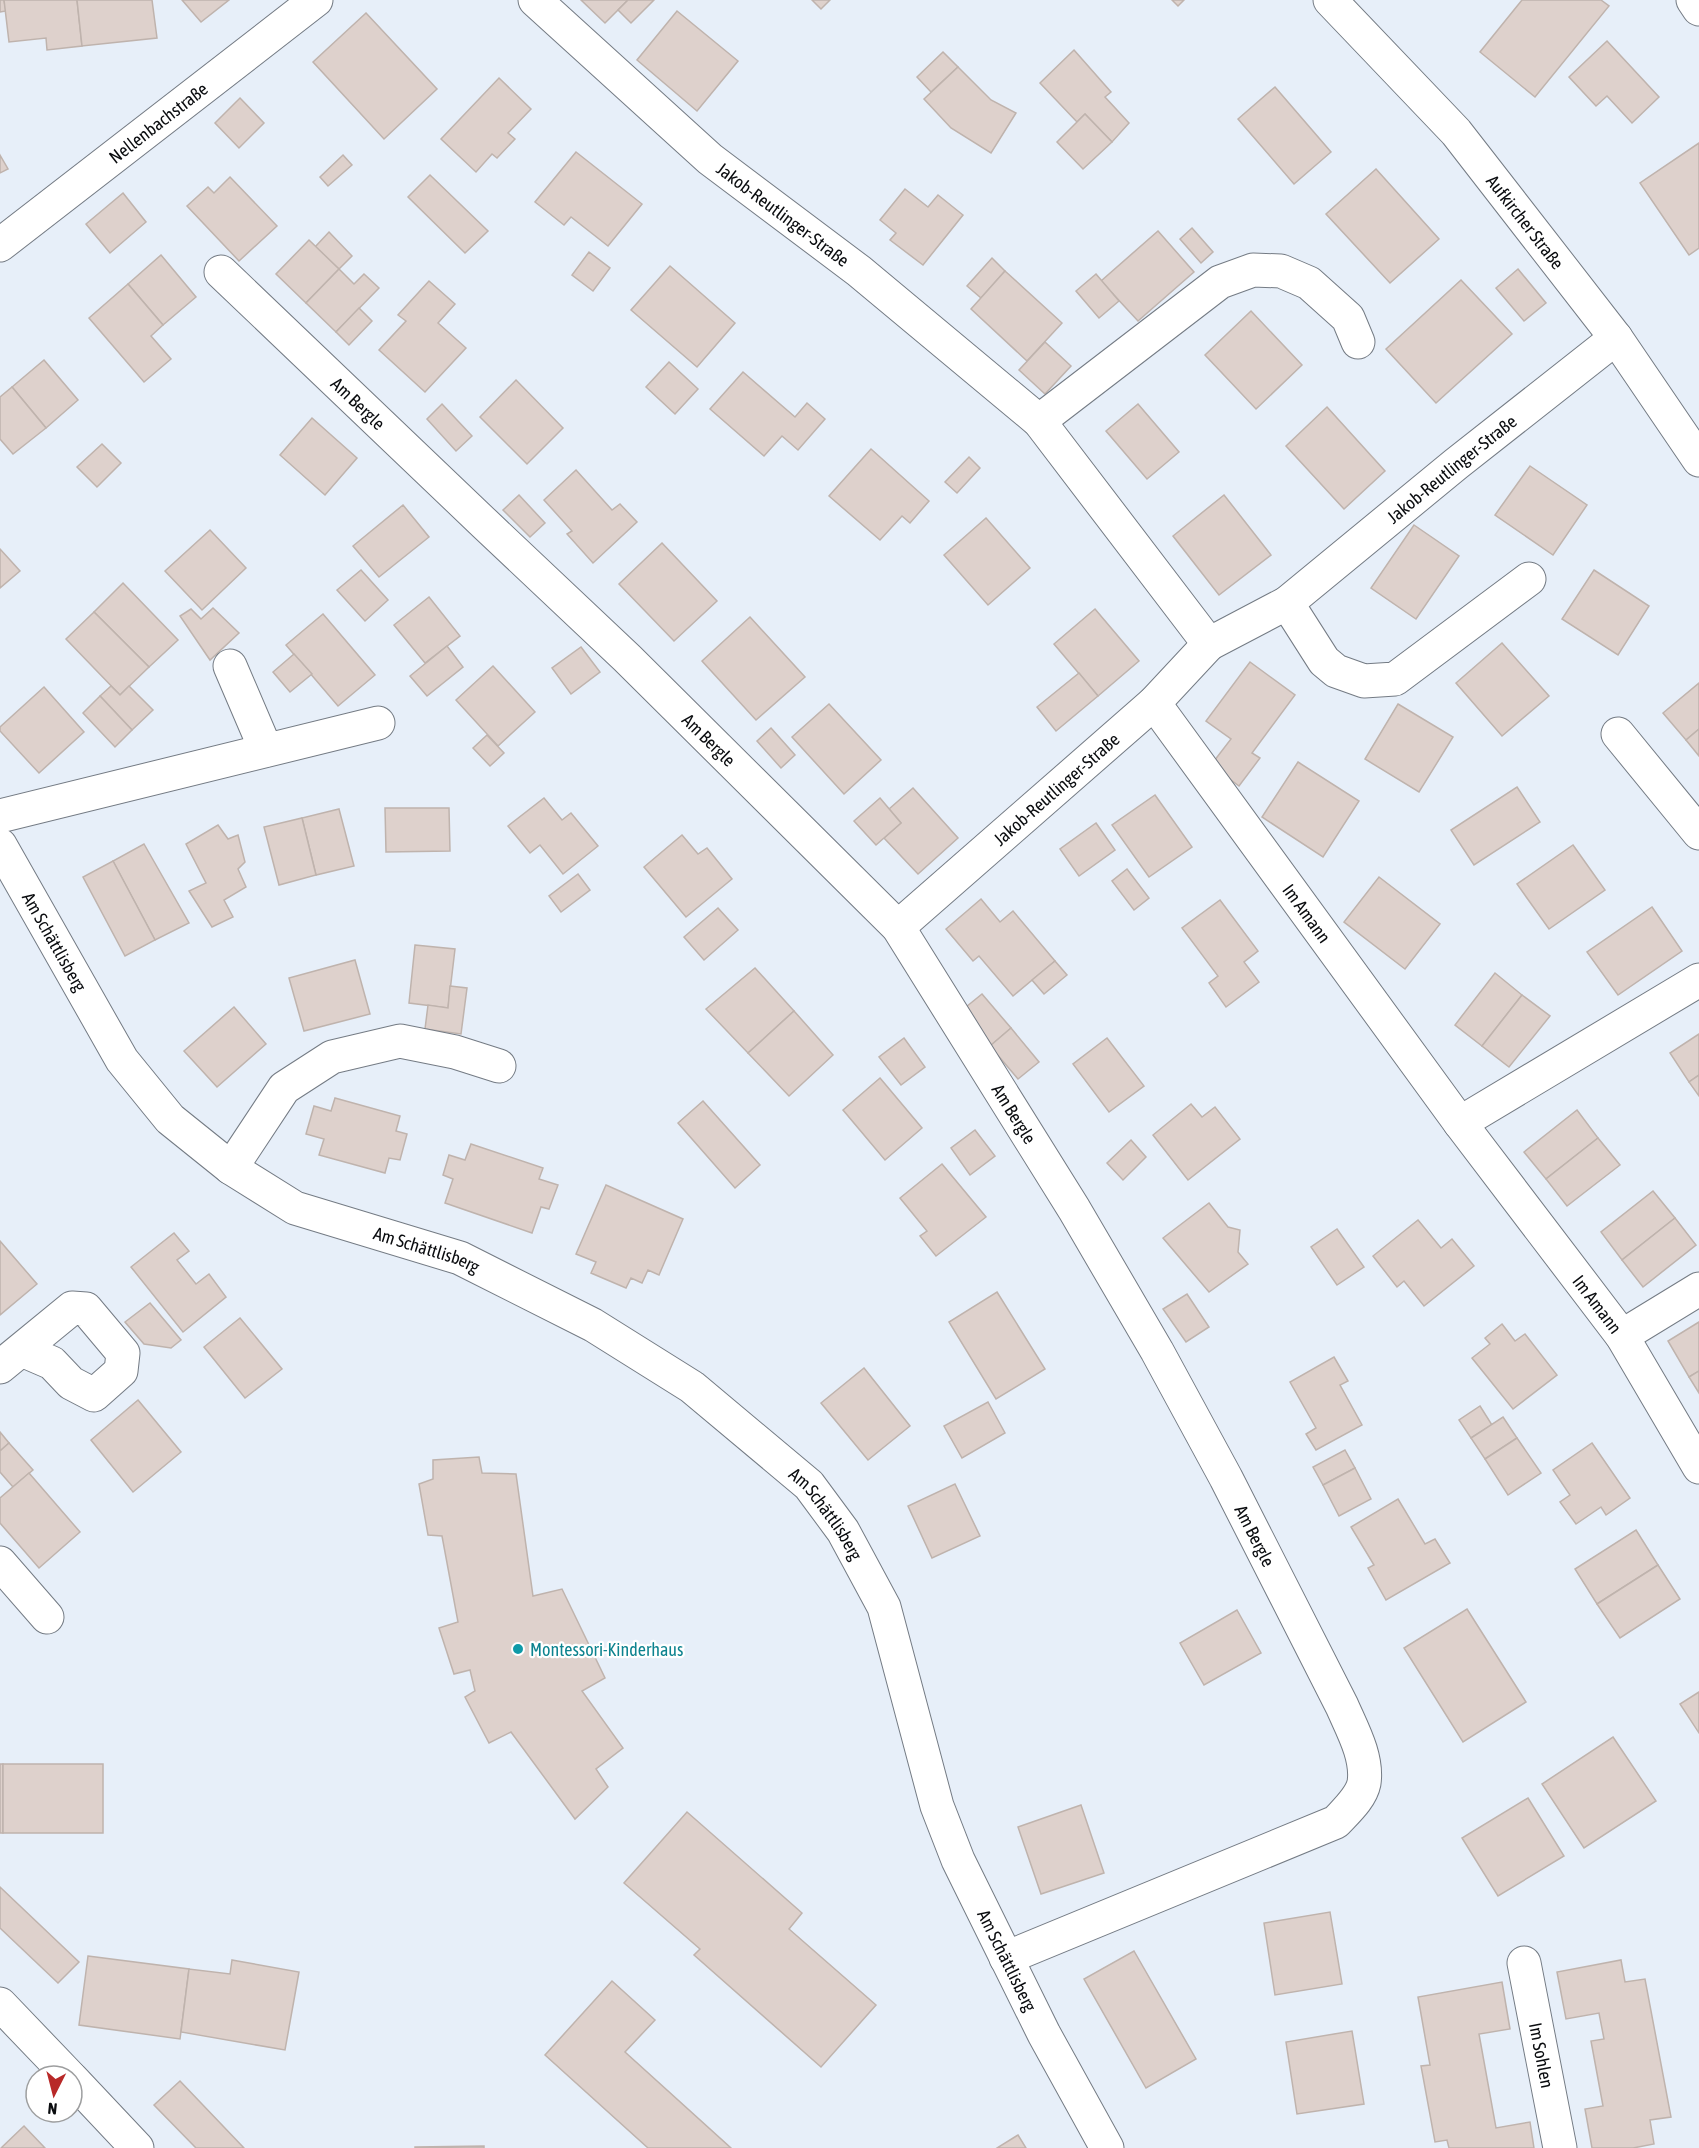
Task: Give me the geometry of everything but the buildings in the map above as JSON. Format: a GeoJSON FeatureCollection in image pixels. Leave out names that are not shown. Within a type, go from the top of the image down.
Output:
{"type":"FeatureCollection","features":[{"type":"Feature","properties":{"kind":"street","name":"Nellenbachstraße"},"geometry":{"type":"LineString","coordinates":[[0,245],[316,0]]}},
{"type":"Feature","properties":{"kind":"street","name":"Jakob-Reutlinger-Straße"},"geometry":{"type":"LineString","coordinates":[[535,0],[710,159],[859,271],[1039,421],[1209,644]]}},
{"type":"Feature","properties":{"kind":"street","name":"Aufkircher Straße"},"geometry":{"type":"LineString","coordinates":[[1330,0],[1456,132],[1616,338],[1699,459]]}},
{"type":"Feature","properties":{"kind":"street"},"geometry":{"type":"LineString","coordinates":[[1693,0],[1699,9]]}},
{"type":"Feature","properties":{"kind":"street"},"geometry":{"type":"LineString","coordinates":[[1039,421],[1220,282],[1253,270],[1281,271],[1309,283],[1348,318],[1358,342]]}},
{"type":"Feature","properties":{"kind":"street","name":"Am Bergle"},"geometry":{"type":"LineString","coordinates":[[221,272],[484,524],[627,657],[898,927],[1074,1209],[1157,1351],[1231,1489],[1342,1706],[1356,1737],[1363,1762],[1364,1784],[1356,1799],[1336,1822],[1006,1959]]}},
{"type":"Feature","properties":{"kind":"street","name":"Jakob-Reutlinger-Straße"},"geometry":{"type":"LineString","coordinates":[[898,927],[1154,703],[1209,644],[1287,603],[1456,464],[1616,338]]}},
{"type":"Feature","properties":{"kind":"street"},"geometry":{"type":"LineString","coordinates":[[1287,603],[1324,662],[1336,671],[1364,681],[1395,679],[1529,579]]}},
{"type":"Feature","properties":{"kind":"street"},"geometry":{"type":"LineString","coordinates":[[230,666],[266,750]]}},
{"type":"Feature","properties":{"kind":"street","name":"Im Amann"},"geometry":{"type":"LineString","coordinates":[[1154,703],[1460,1123],[1622,1336],[1699,1467]]}},
{"type":"Feature","properties":{"kind":"street"},"geometry":{"type":"LineString","coordinates":[[0,816],[378,723]]}},
{"type":"Feature","properties":{"kind":"street"},"geometry":{"type":"LineString","coordinates":[[1618,734],[1699,833]]}},
{"type":"Feature","properties":{"kind":"street","name":"Am Schättlisberg"},"geometry":{"type":"LineString","coordinates":[[0,845],[122,1060],[170,1119],[231,1168],[295,1208],[460,1258],[593,1324],[692,1387],[809,1485],[843,1531],[884,1607],[938,1806],[958,1860],[1044,2034],[1107,2148]]}},
{"type":"Feature","properties":{"kind":"street"},"geometry":{"type":"LineString","coordinates":[[1460,1123],[1699,980]]}},
{"type":"Feature","properties":{"kind":"street"},"geometry":{"type":"LineString","coordinates":[[231,1168],[284,1088],[332,1057],[400,1041],[455,1053],[499,1066]]}},
{"type":"Feature","properties":{"kind":"street"},"geometry":{"type":"LineString","coordinates":[[1622,1336],[1699,1289]]}},
{"type":"Feature","properties":{"kind":"street"},"geometry":{"type":"LineString","coordinates":[[0,1563],[47,1617]]}},
{"type":"Feature","properties":{"kind":"street","name":"Im Sohlen"},"geometry":{"type":"LineString","coordinates":[[1524,1963],[1560,2148]]}},
{"type":"Feature","properties":{"kind":"street"},"geometry":{"type":"LineString","coordinates":[[0,2004],[57,2064]]}},
{"type":"Feature","properties":{"kind":"street"},"geometry":{"type":"LineString","coordinates":[[84,2093],[137,2148]]}},
{"type":"Feature","properties":{"kind":"place","name":"Montessori-Kinderhaus"},"geometry":{"type":"Point","coordinates":[518,1649]}}]}
